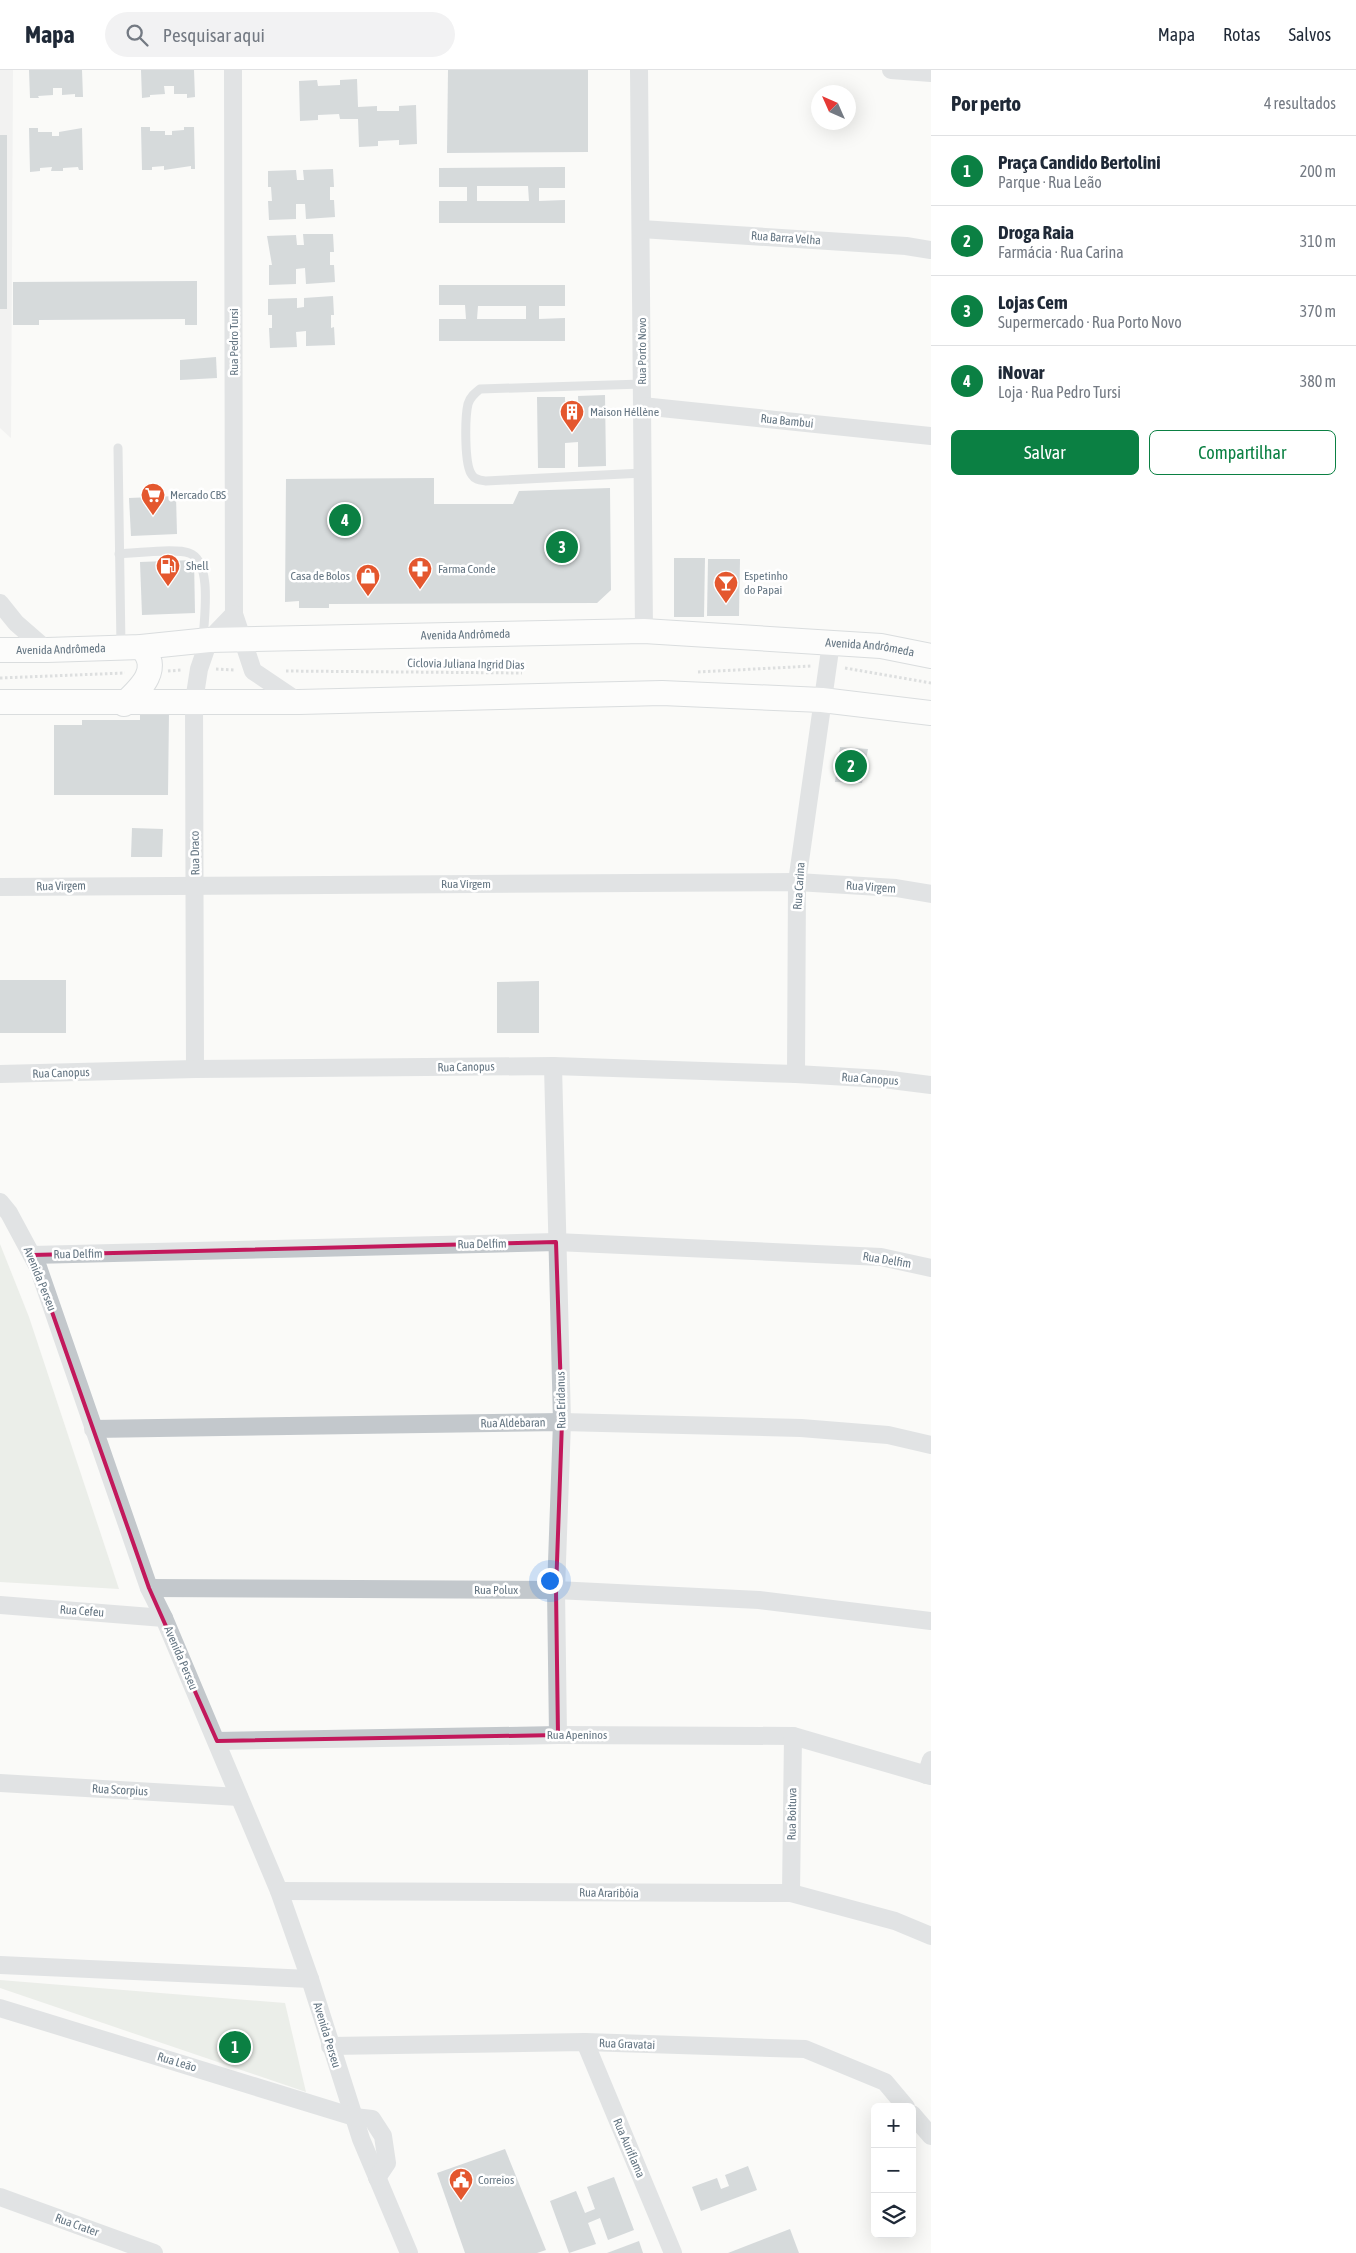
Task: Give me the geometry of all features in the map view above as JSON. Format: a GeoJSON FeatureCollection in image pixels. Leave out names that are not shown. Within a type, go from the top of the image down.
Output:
{"type":"FeatureCollection","features":[{"type":"Feature","properties":{"kind":"main road","name":"Avenida Andrômeda"},"geometry":{"type":"LineString","coordinates":[[0,650],[131,647],[206,640],[644,631],[828,654],[881,646],[931,656]]}},
{"type":"Feature","properties":{"kind":"main road"},"geometry":{"type":"LineString","coordinates":[[124,704],[143,687],[149,672],[148,653],[131,647]]}},
{"type":"Feature","properties":{"kind":"main road"},"geometry":{"type":"LineString","coordinates":[[0,702],[124,704],[194,701],[299,702],[662,693],[822,700],[931,713]]}},
{"type":"Feature","properties":{"kind":"street","name":"Rua Pedro Tursi"},"geometry":{"type":"LineString","coordinates":[[233,70],[234,614],[253,671]]}},
{"type":"Feature","properties":{"kind":"street","name":"Rua Porto Novo"},"geometry":{"type":"LineString","coordinates":[[639,70],[644,631]]}},
{"type":"Feature","properties":{"kind":"street"},"geometry":{"type":"LineString","coordinates":[[891,70],[931,73]]}},
{"type":"Feature","properties":{"kind":"street","name":"Rua Barra Velha"},"geometry":{"type":"LineString","coordinates":[[641,229],[906,246],[931,250]]}},
{"type":"Feature","properties":{"kind":"street","name":"Rua Bambui"},"geometry":{"type":"LineString","coordinates":[[642,406],[931,436]]}},
{"type":"Feature","properties":{"kind":"street"},"geometry":{"type":"LineString","coordinates":[[0,603],[16,623],[47,650]]}},
{"type":"Feature","properties":{"kind":"street"},"geometry":{"type":"LineString","coordinates":[[206,640],[234,614]]}},
{"type":"Feature","properties":{"kind":"street","name":"Rua Draco"},"geometry":{"type":"LineString","coordinates":[[195,1069],[194,701],[206,640]]}},
{"type":"Feature","properties":{"kind":"street","name":"Rua Carina"},"geometry":{"type":"LineString","coordinates":[[796,1074],[797,882],[828,654]]}},
{"type":"Feature","properties":{"kind":"street"},"geometry":{"type":"LineString","coordinates":[[253,671],[299,702]]}},
{"type":"Feature","properties":{"kind":"street","name":"Rua Virgem"},"geometry":{"type":"LineString","coordinates":[[0,887],[797,882],[896,888],[931,894]]}},
{"type":"Feature","properties":{"kind":"street","name":"Rua Canopus"},"geometry":{"type":"LineString","coordinates":[[0,1074],[195,1069],[554,1066],[796,1074],[883,1079],[931,1085]]}},
{"type":"Feature","properties":{"kind":"street","name":"Rua Eridanus"},"geometry":{"type":"LineString","coordinates":[[554,1066],[556,1242],[562,1422],[556,1590],[558,1735]]}},
{"type":"Feature","properties":{"kind":"street","name":"Avenida Perseu"},"geometry":{"type":"LineString","coordinates":[[0,1202],[32,1255],[149,1588],[164,1618],[280,1891],[354,2117]]}},
{"type":"Feature","properties":{"kind":"street","name":"Rua Delfim"},"geometry":{"type":"LineString","coordinates":[[32,1255],[556,1242],[881,1257],[931,1268]]}},
{"type":"Feature","properties":{"kind":"street","name":"Rua Aldebaran"},"geometry":{"type":"LineString","coordinates":[[93,1429],[562,1422],[801,1428],[888,1435],[931,1445]]}},
{"type":"Feature","properties":{"kind":"street","name":"Rua Polux"},"geometry":{"type":"LineString","coordinates":[[149,1588],[556,1590],[759,1600],[931,1621]]}},
{"type":"Feature","properties":{"kind":"street","name":"Rua Cefeu"},"geometry":{"type":"LineString","coordinates":[[0,1605],[164,1618]]}},
{"type":"Feature","properties":{"kind":"street","name":"Rua Apeninos"},"geometry":{"type":"LineString","coordinates":[[216,1741],[558,1735],[793,1736],[929,1770]]}},
{"type":"Feature","properties":{"kind":"street","name":"Rua Boituva"},"geometry":{"type":"LineString","coordinates":[[791,1893],[793,1736]]}},
{"type":"Feature","properties":{"kind":"street","name":"Rua Scorpius"},"geometry":{"type":"LineString","coordinates":[[0,1783],[239,1797]]}},
{"type":"Feature","properties":{"kind":"street","name":"Rua Araribóia"},"geometry":{"type":"LineString","coordinates":[[280,1891],[791,1893],[895,1920],[931,1936]]}},
{"type":"Feature","properties":{"kind":"street"},"geometry":{"type":"LineString","coordinates":[[0,1965],[310,1979]]}},
{"type":"Feature","properties":{"kind":"street","name":"Rua Leão"},"geometry":{"type":"LineString","coordinates":[[0,2008],[354,2117]]}},
{"type":"Feature","properties":{"kind":"street","name":"Rua Gravatai"},"geometry":{"type":"LineString","coordinates":[[330,2046],[584,2042],[805,2049],[884,2082],[902,2103]]}},
{"type":"Feature","properties":{"kind":"street","name":"Rua Auriflama"},"geometry":{"type":"LineString","coordinates":[[584,2042],[673,2253]]}},
{"type":"Feature","properties":{"kind":"street"},"geometry":{"type":"LineString","coordinates":[[354,2117],[372,2119],[383,2136],[388,2163],[377,2178],[409,2253]]}},
{"type":"Feature","properties":{"kind":"street"},"geometry":{"type":"LineString","coordinates":[[916,2119],[931,2136]]}},
{"type":"Feature","properties":{"kind":"street","name":"Rua Crater"},"geometry":{"type":"LineString","coordinates":[[0,2197],[154,2253]]}},
{"type":"Feature","properties":{"kind":"lane"},"geometry":{"type":"LineString","coordinates":[[642,384],[480,389],[473,394],[468,403],[467,420],[468,466],[472,475],[477,480],[643,473]]}},
{"type":"Feature","properties":{"kind":"lane"},"geometry":{"type":"LineString","coordinates":[[118,448],[119,554],[131,647]]}},
{"type":"Feature","properties":{"kind":"lane"},"geometry":{"type":"LineString","coordinates":[[119,554],[188,552],[196,556],[203,566],[205,580],[206,640]]}},
{"type":"Feature","properties":{"kind":"path"},"geometry":{"type":"LineString","coordinates":[[688,672],[828,654],[931,683]]}},
{"type":"Feature","properties":{"kind":"path","name":"Ciclovia Juliana Ingrid Dias"},"geometry":{"type":"LineString","coordinates":[[0,678],[199,669],[530,674]]}},
{"type":"Feature","properties":{"kind":"highlighted area"},"geometry":{"type":"Polygon","coordinates":[[[556,1242],[562,1422],[556,1590],[558,1735],[217,1741],[149,1588],[32,1255],[556,1242]]]}},
{"type":"Feature","properties":{"kind":"shaded area"},"geometry":{"type":"Polygon","coordinates":[[[0,70],[13,70],[11,438],[0,428],[0,70]]]}},
{"type":"Feature","properties":{"kind":"shaded area"},"geometry":{"type":"Polygon","coordinates":[[[0,1244],[29,1317],[119,1589],[0,1582],[0,1244]]]}},
{"type":"Feature","properties":{"kind":"shaded area"},"geometry":{"type":"Polygon","coordinates":[[[0,1980],[285,2003],[306,2092],[0,1988],[0,1980]]]}},
{"type":"Feature","properties":{"kind":"building"},"geometry":{"type":"Polygon","coordinates":[[[29,70],[82,70],[83,97],[75,97],[75,94],[62,95],[62,88],[53,88],[53,95],[30,98],[29,70]]]}},
{"type":"Feature","properties":{"kind":"building"},"geometry":{"type":"Polygon","coordinates":[[[141,70],[194,70],[195,97],[187,98],[187,94],[174,94],[174,86],[164,86],[165,94],[150,95],[150,97],[142,98],[141,70]]]}},
{"type":"Feature","properties":{"kind":"building"},"geometry":{"type":"Polygon","coordinates":[[[448,70],[588,70],[588,152],[447,153],[448,70]]]}},
{"type":"Feature","properties":{"kind":"building"},"geometry":{"type":"Polygon","coordinates":[[[357,79],[358,107],[377,106],[377,111],[399,111],[399,106],[416,105],[417,144],[399,145],[399,140],[378,141],[378,146],[359,147],[358,119],[340,119],[339,114],[318,115],[318,120],[300,121],[299,81],[317,80],[318,86],[340,85],[340,80],[357,79]]]}},
{"type":"Feature","properties":{"kind":"building"},"geometry":{"type":"Polygon","coordinates":[[[141,127],[150,127],[150,131],[165,131],[165,135],[172,135],[172,131],[184,130],[184,127],[194,127],[195,169],[191,169],[191,166],[164,170],[164,166],[152,167],[152,170],[142,170],[141,127]]]}},
{"type":"Feature","properties":{"kind":"building"},"geometry":{"type":"Polygon","coordinates":[[[29,128],[38,128],[38,132],[52,132],[52,136],[59,136],[59,132],[82,128],[83,170],[79,170],[78,167],[63,168],[63,171],[51,171],[52,167],[40,168],[40,171],[30,172],[29,128]]]}},
{"type":"Feature","properties":{"kind":"building"},"geometry":{"type":"Polygon","coordinates":[[[0,135],[7,135],[7,309],[0,309],[0,135]]]}},
{"type":"Feature","properties":{"kind":"building"},"geometry":{"type":"Polygon","coordinates":[[[565,167],[565,188],[539,188],[539,201],[565,200],[565,223],[439,223],[439,201],[467,201],[467,187],[439,187],[439,168],[565,167]],[[477,186],[477,201],[529,201],[528,186],[477,186]]]}},
{"type":"Feature","properties":{"kind":"building"},"geometry":{"type":"Polygon","coordinates":[[[333,169],[334,187],[330,187],[330,200],[334,200],[335,217],[306,219],[305,204],[296,204],[296,219],[269,220],[268,201],[272,201],[271,187],[268,187],[268,171],[296,170],[297,180],[304,180],[303,170],[333,169]]]}},
{"type":"Feature","properties":{"kind":"building"},"geometry":{"type":"Polygon","coordinates":[[[303,234],[333,234],[334,252],[330,252],[330,265],[334,265],[335,282],[306,284],[305,268],[296,269],[296,284],[269,285],[269,265],[272,265],[267,236],[296,235],[297,245],[304,245],[303,234]]]}},
{"type":"Feature","properties":{"kind":"building"},"geometry":{"type":"Polygon","coordinates":[[[197,281],[197,325],[185,325],[185,319],[39,320],[39,325],[13,325],[13,282],[197,281]]]}},
{"type":"Feature","properties":{"kind":"building"},"geometry":{"type":"Polygon","coordinates":[[[439,285],[565,285],[565,306],[539,306],[539,319],[565,318],[565,341],[439,341],[439,319],[466,319],[465,305],[439,305],[439,285]],[[478,306],[477,319],[526,319],[526,306],[478,306]]]}},
{"type":"Feature","properties":{"kind":"building"},"geometry":{"type":"Polygon","coordinates":[[[333,296],[334,315],[331,315],[331,328],[334,327],[335,345],[306,346],[306,331],[296,332],[297,347],[270,348],[269,328],[272,328],[272,315],[268,315],[268,299],[297,298],[297,308],[304,307],[304,298],[333,296]]]}},
{"type":"Feature","properties":{"kind":"building"},"geometry":{"type":"Polygon","coordinates":[[[216,357],[217,378],[180,380],[180,360],[216,357]]]}},
{"type":"Feature","properties":{"kind":"building","name":"Maison Héllène"},"geometry":{"type":"Polygon","coordinates":[[[605,395],[606,466],[578,467],[578,442],[565,443],[565,468],[538,468],[537,397],[565,397],[565,423],[579,422],[578,396],[605,395]]]}},
{"type":"Feature","properties":{"kind":"building"},"geometry":{"type":"Polygon","coordinates":[[[434,478],[434,504],[513,504],[519,491],[610,488],[611,590],[597,603],[329,604],[329,608],[299,608],[299,601],[285,602],[286,479],[434,478]]]}},
{"type":"Feature","properties":{"kind":"building","name":"Mercado CBS"},"geometry":{"type":"Polygon","coordinates":[[[176,496],[177,534],[131,536],[129,498],[176,496]]]}},
{"type":"Feature","properties":{"kind":"building"},"geometry":{"type":"Polygon","coordinates":[[[674,558],[705,558],[704,617],[674,617],[674,558]]]}},
{"type":"Feature","properties":{"kind":"building"},"geometry":{"type":"Polygon","coordinates":[[[708,559],[740,559],[739,616],[707,616],[708,559]]]}},
{"type":"Feature","properties":{"kind":"building","name":"Shell"},"geometry":{"type":"Polygon","coordinates":[[[194,560],[195,613],[142,615],[140,562],[194,560]]]}},
{"type":"Feature","properties":{"kind":"building"},"geometry":{"type":"Polygon","coordinates":[[[140,712],[169,712],[168,795],[54,795],[54,725],[82,725],[82,720],[140,720],[140,712]]]}},
{"type":"Feature","properties":{"kind":"building"},"geometry":{"type":"Polygon","coordinates":[[[840,747],[868,749],[862,783],[835,782],[840,747]]]}},
{"type":"Feature","properties":{"kind":"building"},"geometry":{"type":"Polygon","coordinates":[[[132,828],[163,829],[162,857],[131,857],[132,828]]]}},
{"type":"Feature","properties":{"kind":"building"},"geometry":{"type":"Polygon","coordinates":[[[0,980],[66,980],[66,1033],[0,1033],[0,980]]]}},
{"type":"Feature","properties":{"kind":"building"},"geometry":{"type":"Polygon","coordinates":[[[539,981],[539,1033],[497,1033],[497,982],[539,981]]]}},
{"type":"Feature","properties":{"kind":"building"},"geometry":{"type":"Polygon","coordinates":[[[505,2149],[546,2250],[537,2253],[465,2253],[437,2173],[505,2149]]]}},
{"type":"Feature","properties":{"kind":"building"},"geometry":{"type":"Polygon","coordinates":[[[748,2166],[757,2190],[701,2211],[692,2187],[717,2178],[721,2189],[729,2186],[725,2175],[748,2166]]]}},
{"type":"Feature","properties":{"kind":"building"},"geometry":{"type":"Polygon","coordinates":[[[614,2177],[634,2230],[608,2240],[600,2218],[588,2223],[596,2244],[569,2253],[550,2201],[576,2191],[585,2213],[595,2209],[587,2187],[614,2177]]]}},
{"type":"Feature","properties":{"kind":"building"},"geometry":{"type":"Polygon","coordinates":[[[790,2229],[799,2253],[728,2253],[790,2229]]]}},
{"type":"Feature","properties":{"kind":"building"},"geometry":{"type":"Polygon","coordinates":[[[639,2241],[643,2253],[607,2253],[639,2241]]]}},
{"type":"Feature","properties":{"kind":"place","name":"Maison Héllène"},"geometry":{"type":"Point","coordinates":[572,433]}},
{"type":"Feature","properties":{"kind":"place","name":"Mercado CBS"},"geometry":{"type":"Point","coordinates":[153,516]}},
{"type":"Feature","properties":{"kind":"place","name":"iNovar"},"geometry":{"type":"Point","coordinates":[345,520]}},
{"type":"Feature","properties":{"kind":"place","name":"Lojas Cem"},"geometry":{"type":"Point","coordinates":[562,547]}},
{"type":"Feature","properties":{"kind":"place","name":"Shell"},"geometry":{"type":"Point","coordinates":[168,587]}},
{"type":"Feature","properties":{"kind":"place","name":"Farma Conde"},"geometry":{"type":"Point","coordinates":[420,590]}},
{"type":"Feature","properties":{"kind":"place","name":"Casa de Bolos"},"geometry":{"type":"Point","coordinates":[368,597]}},
{"type":"Feature","properties":{"kind":"place","name":"Espetinho do Papai"},"geometry":{"type":"Point","coordinates":[726,604]}},
{"type":"Feature","properties":{"kind":"place","name":"Droga Raia"},"geometry":{"type":"Point","coordinates":[851,766]}},
{"type":"Feature","properties":{"kind":"place","name":"Praça Candido Bertolini"},"geometry":{"type":"Point","coordinates":[235,2047]}},
{"type":"Feature","properties":{"kind":"place","name":"Correios"},"geometry":{"type":"Point","coordinates":[461,2201]}}]}
